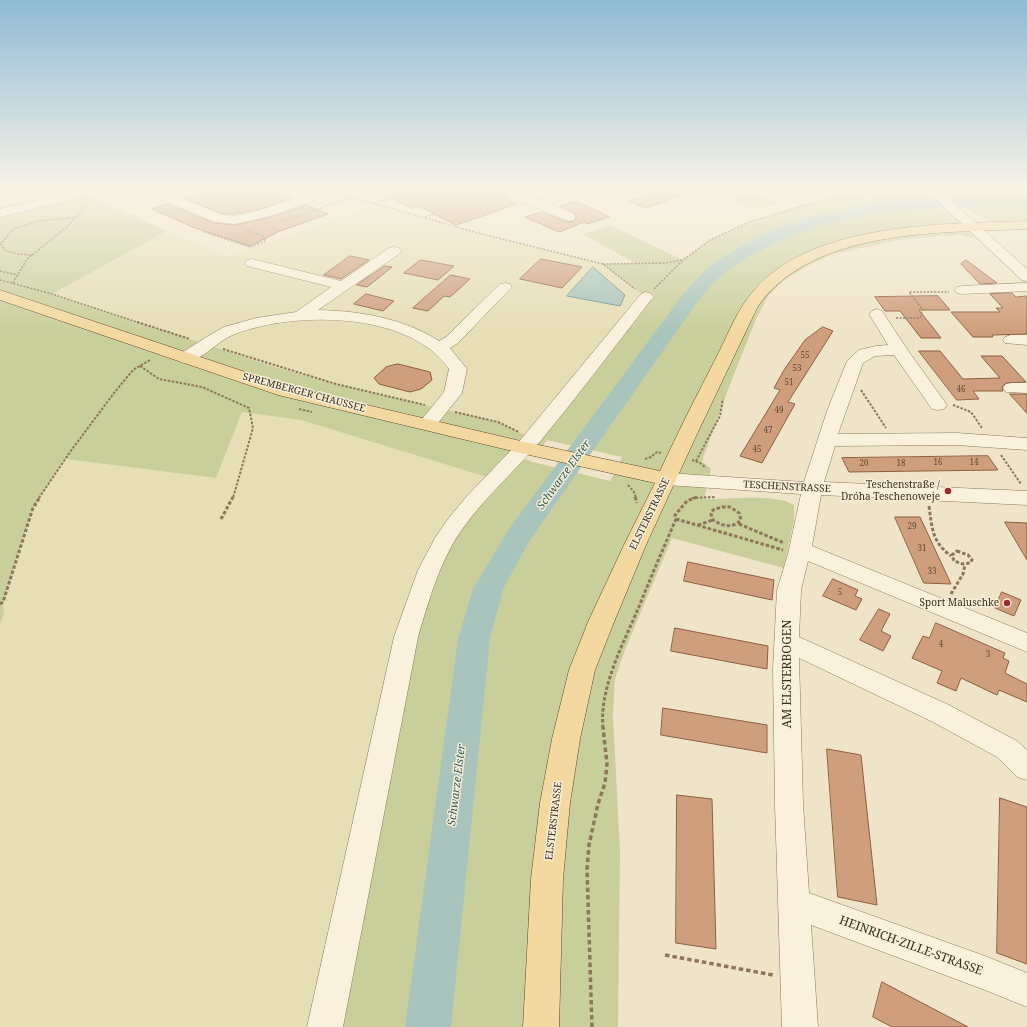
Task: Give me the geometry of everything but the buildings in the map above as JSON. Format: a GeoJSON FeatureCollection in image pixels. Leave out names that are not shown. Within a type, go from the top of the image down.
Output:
{"type":"FeatureCollection","features":[{"type":"Feature","properties":{"kind":"main road","name":"ELSTERSTRASSE"},"geometry":{"type":"LineString","coordinates":[[541,1027],[547,879],[555,803],[566,739],[582,670],[601,622],[649,514],[667,479],[687,434],[756,296],[771,281],[800,261],[844,245],[886,236]]}},
{"type":"Feature","properties":{"kind":"main road","name":"SPREMBERGER CHAUSSEE"},"geometry":{"type":"LineString","coordinates":[[0,295],[166,350],[222,371],[286,391],[427,424],[529,443],[617,468],[667,479]]}},
{"type":"Feature","properties":{"kind":"street"},"geometry":{"type":"LineString","coordinates":[[983,236],[1027,277]]}},
{"type":"Feature","properties":{"kind":"street"},"geometry":{"type":"LineString","coordinates":[[301,316],[394,251]]}},
{"type":"Feature","properties":{"kind":"street"},"geometry":{"type":"LineString","coordinates":[[252,263],[343,286]]}},
{"type":"Feature","properties":{"kind":"street"},"geometry":{"type":"LineString","coordinates":[[439,348],[452,340],[505,287]]}},
{"type":"Feature","properties":{"kind":"street"},"geometry":{"type":"LineString","coordinates":[[962,290],[1027,287]]}},
{"type":"Feature","properties":{"kind":"street"},"geometry":{"type":"LineString","coordinates":[[325,1027],[406,638],[417,600],[430,570],[447,537],[465,510],[529,443],[646,298]]}},
{"type":"Feature","properties":{"kind":"street"},"geometry":{"type":"LineString","coordinates":[[186,358],[228,331],[259,322],[321,314],[349,316],[384,322],[419,335],[446,353],[458,369],[453,393],[427,424]]}},
{"type":"Feature","properties":{"kind":"street"},"geometry":{"type":"LineString","coordinates":[[877,314],[891,350],[945,405]]}},
{"type":"Feature","properties":{"kind":"street"},"geometry":{"type":"LineString","coordinates":[[1011,340],[1027,340]]}},
{"type":"Feature","properties":{"kind":"street","name":"AM ELSTERBOGEN"},"geometry":{"type":"LineString","coordinates":[[800,1027],[789,804],[787,642],[789,590],[799,552],[812,488],[855,361],[873,351],[891,350]]}},
{"type":"Feature","properties":{"kind":"street"},"geometry":{"type":"LineString","coordinates":[[828,440],[957,439],[1027,444]]}},
{"type":"Feature","properties":{"kind":"street","name":"TESCHENSTRASSE"},"geometry":{"type":"LineString","coordinates":[[667,479],[812,488],[1025,491]]}},
{"type":"Feature","properties":{"kind":"street"},"geometry":{"type":"LineString","coordinates":[[799,552],[1027,643]]}},
{"type":"Feature","properties":{"kind":"street"},"geometry":{"type":"LineString","coordinates":[[787,642],[940,713],[1007,750],[1027,768]]}},
{"type":"Feature","properties":{"kind":"street","name":"HEINRICH-ZILLE-STRASSE"},"geometry":{"type":"LineString","coordinates":[[794,903],[985,973],[1027,990]]}},
{"type":"Feature","properties":{"kind":"path"},"geometry":{"type":"LineString","coordinates":[[7,236],[1,244],[4,250],[17,254],[33,255]]}},
{"type":"Feature","properties":{"kind":"path"},"geometry":{"type":"LineString","coordinates":[[13,283],[26,260],[56,236]]}},
{"type":"Feature","properties":{"kind":"path"},"geometry":{"type":"LineString","coordinates":[[216,236],[250,247],[266,240],[262,236]]}},
{"type":"Feature","properties":{"kind":"path"},"geometry":{"type":"LineString","coordinates":[[490,236],[603,264],[666,263],[683,260]]}},
{"type":"Feature","properties":{"kind":"path"},"geometry":{"type":"LineString","coordinates":[[603,264],[646,298],[683,260],[710,240],[719,236]]}},
{"type":"Feature","properties":{"kind":"path"},"geometry":{"type":"LineString","coordinates":[[0,271],[18,275]]}},
{"type":"Feature","properties":{"kind":"path"},"geometry":{"type":"LineString","coordinates":[[0,280],[52,294],[278,368],[336,384],[498,422],[529,443]]}},
{"type":"Feature","properties":{"kind":"path"},"geometry":{"type":"LineString","coordinates":[[896,324],[893,318],[920,318],[923,310],[909,292],[961,292],[962,290]]}},
{"type":"Feature","properties":{"kind":"path"},"geometry":{"type":"LineString","coordinates":[[0,604],[2,602],[33,508],[70,452],[114,392],[133,370],[166,350]]}},
{"type":"Feature","properties":{"kind":"path"},"geometry":{"type":"LineString","coordinates":[[140,366],[159,379],[202,387],[249,408],[253,428],[233,498],[221,519]]}},
{"type":"Feature","properties":{"kind":"path"},"geometry":{"type":"LineString","coordinates":[[850,373],[894,440]]}},
{"type":"Feature","properties":{"kind":"path"},"geometry":{"type":"LineString","coordinates":[[696,461],[720,416],[723,397]]}},
{"type":"Feature","properties":{"kind":"path"},"geometry":{"type":"LineString","coordinates":[[945,405],[971,412],[1025,491]]}},
{"type":"Feature","properties":{"kind":"path"},"geometry":{"type":"LineString","coordinates":[[592,1027],[587,869],[589,844],[598,804],[605,783],[607,764],[602,716],[610,678],[620,650],[676,519],[675,515],[685,501],[690,498],[702,497]]}},
{"type":"Feature","properties":{"kind":"path"},"geometry":{"type":"LineString","coordinates":[[928,504],[935,541],[956,562],[965,565],[972,562],[968,555],[957,551],[951,556]]}},
{"type":"Feature","properties":{"kind":"path"},"geometry":{"type":"LineString","coordinates":[[722,507],[730,507],[736,510],[741,516],[741,520],[738,524],[726,526],[717,523],[713,520],[711,514],[713,510],[722,507]]}},
{"type":"Feature","properties":{"kind":"path"},"geometry":{"type":"LineString","coordinates":[[676,519],[757,543],[799,552]]}},
{"type":"Feature","properties":{"kind":"path"},"geometry":{"type":"LineString","coordinates":[[698,525],[713,520]]}},
{"type":"Feature","properties":{"kind":"path"},"geometry":{"type":"LineString","coordinates":[[738,524],[799,552]]}},
{"type":"Feature","properties":{"kind":"path"},"geometry":{"type":"LineString","coordinates":[[942,608],[963,574],[965,565]]}},
{"type":"Feature","properties":{"kind":"path"},"geometry":{"type":"LineString","coordinates":[[666,955],[798,979]]}},
{"type":"Feature","properties":{"kind":"shaded area"},"geometry":{"type":"Polygon","coordinates":[[[158,236],[178,236],[227,257],[287,236],[489,236],[603,264],[646,297],[532,439],[441,408],[336,384],[278,368],[52,294],[158,236]]]}},
{"type":"Feature","properties":{"kind":"shaded area"},"geometry":{"type":"Polygon","coordinates":[[[242,412],[301,420],[493,479],[323,1027],[0,1027],[0,624],[4,613],[3,602],[34,508],[65,459],[216,478],[242,412]]]}},
{"type":"Feature","properties":{"kind":"green space"},"geometry":{"type":"Polygon","coordinates":[[[0,236],[158,236],[52,294],[278,368],[336,384],[498,422],[533,439],[646,298],[603,264],[635,263],[586,236],[633,236],[683,260],[710,240],[719,236],[941,236],[905,239],[833,254],[807,266],[783,281],[768,296],[756,319],[702,461],[711,469],[704,499],[763,498],[785,501],[794,505],[794,520],[784,568],[672,538],[625,650],[615,679],[613,716],[620,851],[618,1027],[544,1027],[567,739],[669,478],[771,281],[666,478],[617,468],[622,457],[547,440],[540,450],[287,389],[0,294],[0,236]]]}},
{"type":"Feature","properties":{"kind":"green space"},"geometry":{"type":"Polygon","coordinates":[[[964,236],[982,236],[984,238],[971,238],[964,236]]]}},
{"type":"Feature","properties":{"kind":"green space"},"geometry":{"type":"Polygon","coordinates":[[[0,296],[221,372],[524,448],[493,479],[301,420],[242,412],[216,478],[65,459],[33,508],[3,602],[4,613],[0,624],[0,296]]]}},
{"type":"Feature","properties":{"kind":"green space"},"geometry":{"type":"Polygon","coordinates":[[[519,457],[533,462],[610,481],[617,469],[666,480],[581,670],[538,1027],[327,1027],[406,638],[448,537],[519,457]]]}},
{"type":"Feature","properties":{"kind":"water"},"geometry":{"type":"Polygon","coordinates":[[[593,267],[625,295],[620,306],[567,296],[593,267]]]}},
{"type":"Feature","properties":{"kind":"waterway","name":"Schwarze Elster"},"geometry":{"type":"LineString","coordinates":[[428,1027],[474,639],[488,589],[519,536],[691,297],[703,283],[721,267],[736,257],[777,236]]}},
{"type":"Feature","properties":{"kind":"place","name":"Teschenstraße / Dróha Teschenoweje"},"geometry":{"type":"Point","coordinates":[948,491]}},
{"type":"Feature","properties":{"kind":"place","name":"Sport Maluschke"},"geometry":{"type":"Point","coordinates":[1007,603]}}]}
